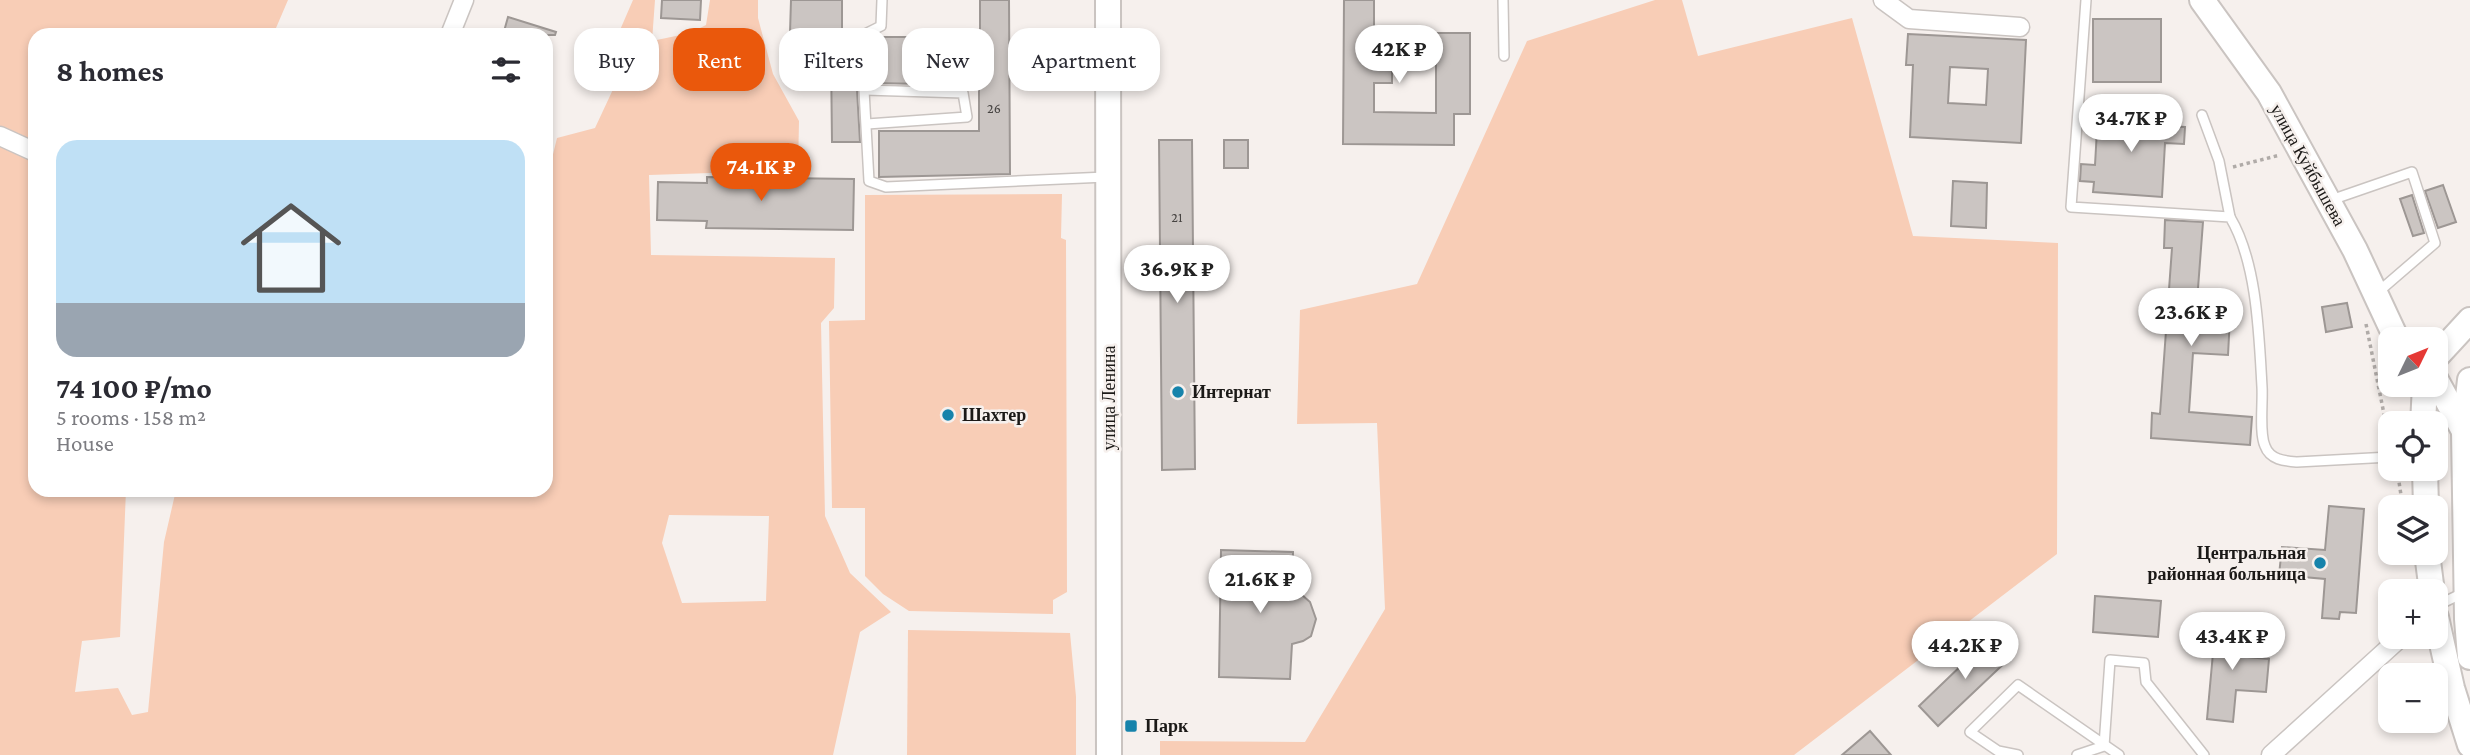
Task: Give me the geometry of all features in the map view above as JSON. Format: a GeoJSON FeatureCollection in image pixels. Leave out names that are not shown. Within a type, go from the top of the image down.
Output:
{"type":"FeatureCollection","features":[{"type":"Feature","properties":{"kind":"street"},"geometry":{"type":"LineString","coordinates":[[453,28],[464,0]]}},
{"type":"Feature","properties":{"kind":"street","name":"улица Ленина"},"geometry":{"type":"LineString","coordinates":[[1108,0],[1109,755]]}},
{"type":"Feature","properties":{"kind":"street"},"geometry":{"type":"LineString","coordinates":[[1883,0],[1909,19],[2020,27]]}},
{"type":"Feature","properties":{"kind":"street","name":"улица Куйбышева"},"geometry":{"type":"LineString","coordinates":[[2202,0],[2269,93],[2377,294],[2384,326]]}},
{"type":"Feature","properties":{"kind":"street"},"geometry":{"type":"LineString","coordinates":[[0,136],[28,149]]}},
{"type":"Feature","properties":{"kind":"street"},"geometry":{"type":"LineString","coordinates":[[2448,346],[2470,320]]}},
{"type":"Feature","properties":{"kind":"street"},"geometry":{"type":"LineString","coordinates":[[2470,380],[2464,431],[2466,591],[2470,657]]}},
{"type":"Feature","properties":{"kind":"street"},"geometry":{"type":"LineString","coordinates":[[2445,397],[2464,431]]}},
{"type":"Feature","properties":{"kind":"street"},"geometry":{"type":"LineString","coordinates":[[2271,755],[2388,649]]}},
{"type":"Feature","properties":{"kind":"street"},"geometry":{"type":"LineString","coordinates":[[2443,649],[2470,745]]}},
{"type":"Feature","properties":{"kind":"lane"},"geometry":{"type":"LineString","coordinates":[[877,28],[881,26],[882,0]]}},
{"type":"Feature","properties":{"kind":"lane"},"geometry":{"type":"LineString","coordinates":[[1503,0],[1504,56]]}},
{"type":"Feature","properties":{"kind":"lane"},"geometry":{"type":"LineString","coordinates":[[2086,0],[2071,207],[2230,217]]}},
{"type":"Feature","properties":{"kind":"lane"},"geometry":{"type":"LineString","coordinates":[[865,91],[865,142],[869,181],[886,187],[1108,177]]}},
{"type":"Feature","properties":{"kind":"lane"},"geometry":{"type":"LineString","coordinates":[[866,124],[967,117],[963,93],[888,91]]}},
{"type":"Feature","properties":{"kind":"lane"},"geometry":{"type":"LineString","coordinates":[[2202,115],[2221,170],[2230,217],[2240,233],[2252,271],[2262,384],[2264,445],[2269,454],[2282,460],[2297,462],[2378,458]]}},
{"type":"Feature","properties":{"kind":"lane"},"geometry":{"type":"LineString","coordinates":[[2329,201],[2413,172],[2435,243],[2377,294]]}},
{"type":"Feature","properties":{"kind":"lane"},"geometry":{"type":"LineString","coordinates":[[2448,600],[2466,591]]}},
{"type":"Feature","properties":{"kind":"lane"},"geometry":{"type":"LineString","coordinates":[[2104,746],[2110,660],[2144,663],[2146,682],[2204,755]]}},
{"type":"Feature","properties":{"kind":"lane"},"geometry":{"type":"LineString","coordinates":[[2018,755],[1998,751],[1970,732],[2018,685],[2119,755]]}},
{"type":"Feature","properties":{"kind":"lane"},"geometry":{"type":"LineString","coordinates":[[2077,755],[2104,746]]}},
{"type":"Feature","properties":{"kind":"path"},"geometry":{"type":"LineString","coordinates":[[2221,170],[2287,153]]}},
{"type":"Feature","properties":{"kind":"path"},"geometry":{"type":"LineString","coordinates":[[2384,326],[2388,411]]}},
{"type":"Feature","properties":{"kind":"shaded area"},"geometry":{"type":"Polygon","coordinates":[[[0,0],[288,0],[276,28],[28,28],[28,497],[126,497],[120,637],[82,641],[75,692],[118,688],[132,715],[148,712],[164,542],[174,497],[553,497],[553,154],[557,138],[595,128],[612,91],[659,91],[659,40],[673,37],[673,91],[765,91],[765,44],[779,91],[782,91],[799,121],[798,170],[649,175],[651,255],[835,258],[834,308],[821,323],[825,516],[850,573],[891,612],[860,632],[833,755],[0,755],[0,0]],[[669,515],[662,543],[682,603],[766,601],[769,516],[669,515]]]}},
{"type":"Feature","properties":{"kind":"shaded area"},"geometry":{"type":"Polygon","coordinates":[[[633,0],[655,0],[653,28],[621,28],[633,0]]]}},
{"type":"Feature","properties":{"kind":"shaded area"},"geometry":{"type":"Polygon","coordinates":[[[710,0],[758,0],[761,28],[700,28],[706,25],[710,0]]]}},
{"type":"Feature","properties":{"kind":"shaded area"},"geometry":{"type":"Polygon","coordinates":[[[1655,0],[1682,0],[1698,56],[1852,18],[1913,236],[2058,243],[2057,554],[1794,755],[1160,755],[1160,741],[1305,742],[1385,609],[1377,423],[1297,424],[1300,310],[1417,284],[1527,41],[1655,0]]]}},
{"type":"Feature","properties":{"kind":"shaded area","name":"Шахтер"},"geometry":{"type":"Polygon","coordinates":[[[1062,194],[1061,238],[1066,240],[1067,592],[1053,600],[1053,614],[909,611],[883,594],[865,576],[865,508],[832,508],[829,321],[865,320],[865,195],[1062,194]]]}},
{"type":"Feature","properties":{"kind":"shaded area"},"geometry":{"type":"Polygon","coordinates":[[[908,630],[1070,633],[1076,697],[1076,755],[907,755],[908,630]]]}},
{"type":"Feature","properties":{"kind":"building"},"geometry":{"type":"Polygon","coordinates":[[[662,0],[701,0],[700,20],[661,18],[662,0]]]}},
{"type":"Feature","properties":{"kind":"building"},"geometry":{"type":"Polygon","coordinates":[[[791,0],[842,0],[842,28],[790,28],[791,0]]]}},
{"type":"Feature","properties":{"kind":"building"},"geometry":{"type":"Polygon","coordinates":[[[980,0],[1009,0],[1010,174],[879,177],[879,131],[979,131],[979,91],[994,91],[994,28],[980,28],[980,0]]]}},
{"type":"Feature","properties":{"kind":"building"},"geometry":{"type":"Polygon","coordinates":[[[1344,0],[1374,0],[1374,36],[1392,37],[1392,83],[1374,83],[1374,112],[1436,113],[1436,33],[1470,33],[1470,114],[1454,114],[1454,145],[1343,144],[1344,0]]]}},
{"type":"Feature","properties":{"kind":"building"},"geometry":{"type":"Polygon","coordinates":[[[508,17],[543,28],[505,28],[508,17]]]}},
{"type":"Feature","properties":{"kind":"building"},"geometry":{"type":"Polygon","coordinates":[[[2093,19],[2161,19],[2161,82],[2093,82],[2093,19]]]}},
{"type":"Feature","properties":{"kind":"building"},"geometry":{"type":"Polygon","coordinates":[[[1908,34],[2026,40],[2021,143],[1910,137],[1913,65],[1906,65],[1908,34]],[[1950,67],[1948,103],[1986,105],[1988,69],[1950,67]]]}},
{"type":"Feature","properties":{"kind":"building"},"geometry":{"type":"Polygon","coordinates":[[[888,37],[902,37],[902,84],[888,83],[888,37]]]}},
{"type":"Feature","properties":{"kind":"building"},"geometry":{"type":"Polygon","coordinates":[[[831,91],[857,91],[860,142],[832,142],[831,91]]]}},
{"type":"Feature","properties":{"kind":"building"},"geometry":{"type":"Polygon","coordinates":[[[2098,112],[2166,117],[2166,126],[2185,127],[2184,144],[2165,143],[2162,197],[2093,192],[2094,182],[2080,181],[2081,164],[2095,165],[2098,112]]]}},
{"type":"Feature","properties":{"kind":"building"},"geometry":{"type":"Polygon","coordinates":[[[1159,140],[1192,140],[1195,469],[1162,470],[1159,140]]]}},
{"type":"Feature","properties":{"kind":"building"},"geometry":{"type":"Polygon","coordinates":[[[1224,140],[1248,140],[1248,168],[1224,168],[1224,140]]]}},
{"type":"Feature","properties":{"kind":"building"},"geometry":{"type":"Polygon","coordinates":[[[707,177],[854,179],[853,230],[706,228],[707,221],[657,220],[658,182],[707,183],[707,177]]]}},
{"type":"Feature","properties":{"kind":"building"},"geometry":{"type":"Polygon","coordinates":[[[1953,181],[1987,183],[1986,228],[1951,226],[1953,181]]]}},
{"type":"Feature","properties":{"kind":"building"},"geometry":{"type":"Polygon","coordinates":[[[2443,185],[2456,222],[2438,228],[2425,191],[2443,185]]]}},
{"type":"Feature","properties":{"kind":"building"},"geometry":{"type":"Polygon","coordinates":[[[2412,195],[2424,233],[2413,236],[2400,199],[2412,195]]]}},
{"type":"Feature","properties":{"kind":"building"},"geometry":{"type":"Polygon","coordinates":[[[2165,220],[2203,222],[2196,315],[2230,317],[2228,355],[2193,353],[2189,412],[2252,417],[2250,445],[2151,438],[2152,413],[2160,414],[2172,248],[2164,248],[2165,220]]]}},
{"type":"Feature","properties":{"kind":"building"},"geometry":{"type":"Polygon","coordinates":[[[2347,303],[2352,327],[2326,332],[2322,307],[2347,303]]]}},
{"type":"Feature","properties":{"kind":"building","name":"Центральная районная больница"},"geometry":{"type":"Polygon","coordinates":[[[2329,506],[2364,509],[2356,613],[2340,612],[2339,619],[2322,618],[2325,579],[2279,575],[2282,547],[2325,550],[2329,506]]]}},
{"type":"Feature","properties":{"kind":"building"},"geometry":{"type":"Polygon","coordinates":[[[1221,550],[1293,552],[1292,593],[1302,595],[1310,602],[1316,619],[1311,636],[1292,644],[1290,679],[1219,677],[1221,550]]]}},
{"type":"Feature","properties":{"kind":"building"},"geometry":{"type":"Polygon","coordinates":[[[2095,596],[2161,601],[2158,637],[2093,632],[2095,596]]]}},
{"type":"Feature","properties":{"kind":"building"},"geometry":{"type":"Polygon","coordinates":[[[2216,620],[2240,622],[2237,656],[2269,659],[2266,692],[2236,690],[2233,722],[2207,719],[2216,620]]]}},
{"type":"Feature","properties":{"kind":"building"},"geometry":{"type":"Polygon","coordinates":[[[1992,636],[2012,656],[1938,726],[1919,706],[1992,636]]]}},
{"type":"Feature","properties":{"kind":"building"},"geometry":{"type":"Polygon","coordinates":[[[1870,731],[1891,755],[1842,755],[1870,731]]]}},
{"type":"Feature","properties":{"kind":"place","name":"Интернат"},"geometry":{"type":"Point","coordinates":[1178,392]}},
{"type":"Feature","properties":{"kind":"place","name":"Шахтер"},"geometry":{"type":"Point","coordinates":[948,415]}},
{"type":"Feature","properties":{"kind":"place","name":"Центральная районная больница"},"geometry":{"type":"Point","coordinates":[2320,563]}},
{"type":"Feature","properties":{"kind":"place","name":"Парк"},"geometry":{"type":"Point","coordinates":[1131,726]}}]}
